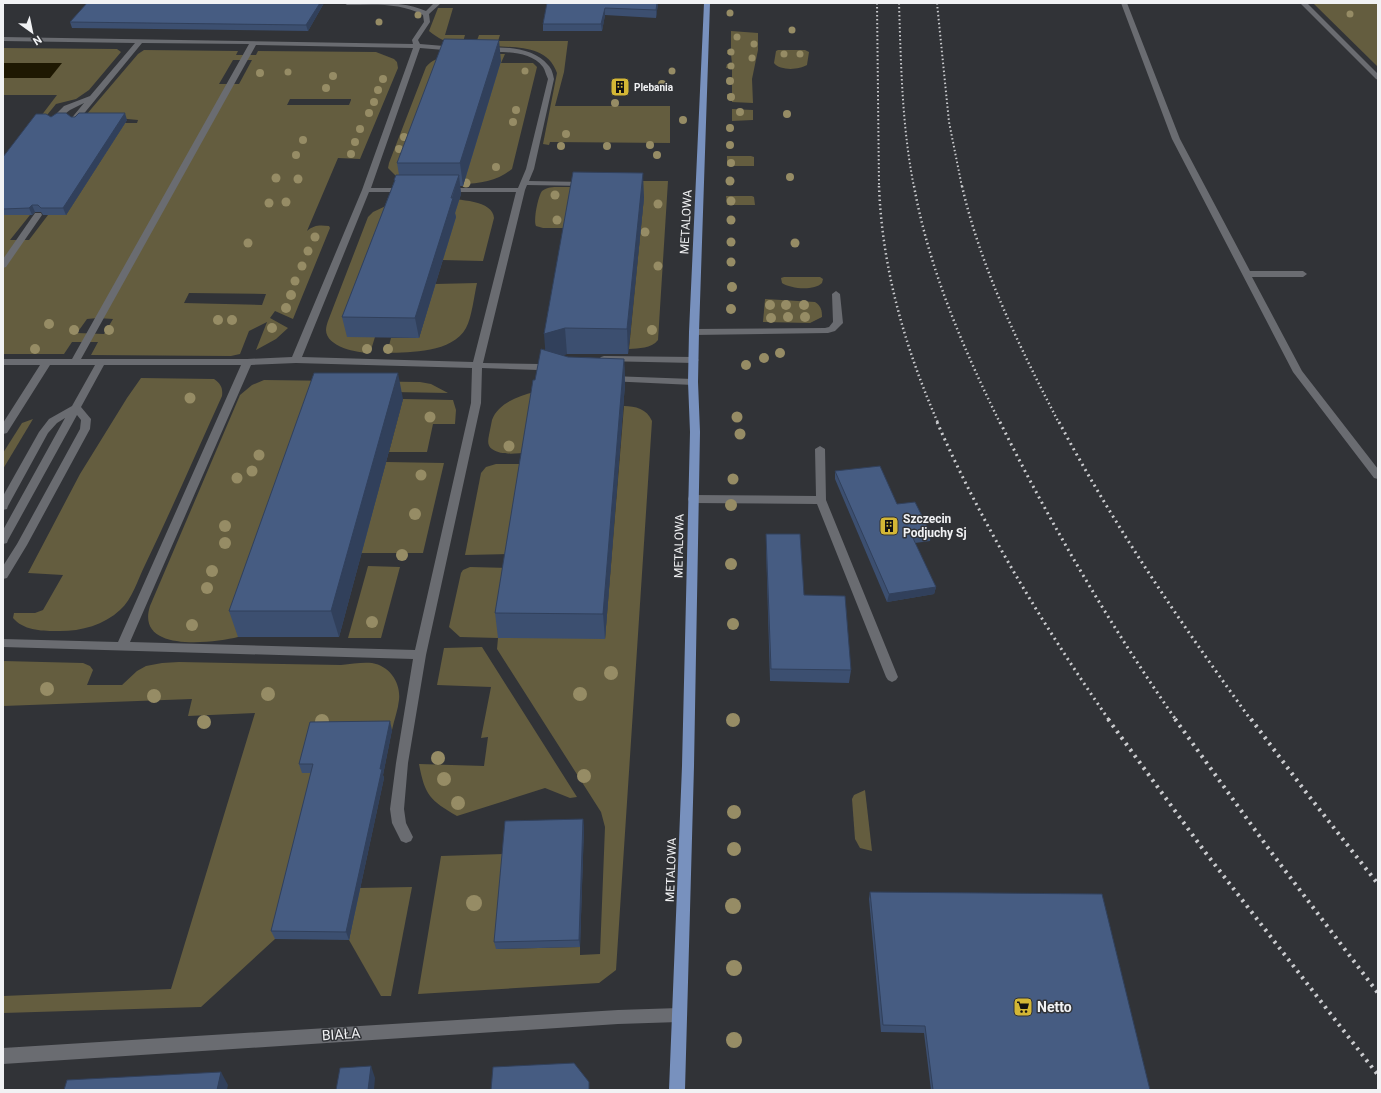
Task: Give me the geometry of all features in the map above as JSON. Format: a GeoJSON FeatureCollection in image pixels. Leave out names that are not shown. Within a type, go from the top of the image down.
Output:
{"type":"FeatureCollection","features":[{"type":"Feature","properties":{"kind":"main road","name":"METALOWA"},"geometry":{"type":"LineString","coordinates":[[677,1090],[688,766],[695,432],[693,382],[694,332],[707,3]]}},
{"type":"Feature","properties":{"kind":"street"},"geometry":{"type":"LineString","coordinates":[[347,3],[407,4],[426,14]]}},
{"type":"Feature","properties":{"kind":"street"},"geometry":{"type":"LineString","coordinates":[[426,14],[438,3]]}},
{"type":"Feature","properties":{"kind":"street"},"geometry":{"type":"LineString","coordinates":[[1124,3],[1176,139],[1298,372],[1378,476]]}},
{"type":"Feature","properties":{"kind":"street"},"geometry":{"type":"LineString","coordinates":[[1303,3],[1378,78]]}},
{"type":"Feature","properties":{"kind":"street"},"geometry":{"type":"LineString","coordinates":[[296,360],[366,190],[417,46],[415,40],[427,22],[426,14]]}},
{"type":"Feature","properties":{"kind":"street"},"geometry":{"type":"LineString","coordinates":[[3,39],[254,42],[506,50],[523,53],[537,58],[546,66],[551,79],[530,170],[523,186],[477,366],[476,403],[420,655],[402,763],[397,809],[399,823],[406,837]]}},
{"type":"Feature","properties":{"kind":"street"},"geometry":{"type":"LineString","coordinates":[[74,120],[140,40]]}},
{"type":"Feature","properties":{"kind":"street"},"geometry":{"type":"LineString","coordinates":[[75,362],[254,42]]}},
{"type":"Feature","properties":{"kind":"street"},"geometry":{"type":"LineString","coordinates":[[54,120],[67,108],[92,97]]}},
{"type":"Feature","properties":{"kind":"street"},"geometry":{"type":"LineString","coordinates":[[436,190],[591,184]]}},
{"type":"Feature","properties":{"kind":"street"},"geometry":{"type":"LineString","coordinates":[[366,190],[413,190]]}},
{"type":"Feature","properties":{"kind":"street"},"geometry":{"type":"LineString","coordinates":[[3,265],[38,215]]}},
{"type":"Feature","properties":{"kind":"street"},"geometry":{"type":"LineString","coordinates":[[1247,274],[1303,274]]}},
{"type":"Feature","properties":{"kind":"street"},"geometry":{"type":"LineString","coordinates":[[694,332],[825,331],[832,329],[838,323],[836,294]]}},
{"type":"Feature","properties":{"kind":"street"},"geometry":{"type":"LineString","coordinates":[[598,358],[694,360]]}},
{"type":"Feature","properties":{"kind":"street"},"geometry":{"type":"LineString","coordinates":[[5,365],[47,362],[247,362],[296,360],[539,367],[564,375]]}},
{"type":"Feature","properties":{"kind":"street"},"geometry":{"type":"LineString","coordinates":[[3,431],[47,362]]}},
{"type":"Feature","properties":{"kind":"street"},"geometry":{"type":"LineString","coordinates":[[3,540],[101,362]]}},
{"type":"Feature","properties":{"kind":"street"},"geometry":{"type":"LineString","coordinates":[[123,645],[247,362]]}},
{"type":"Feature","properties":{"kind":"street"},"geometry":{"type":"LineString","coordinates":[[539,367],[553,363]]}},
{"type":"Feature","properties":{"kind":"street"},"geometry":{"type":"LineString","coordinates":[[598,378],[693,382]]}},
{"type":"Feature","properties":{"kind":"street"},"geometry":{"type":"LineString","coordinates":[[3,506],[44,432],[53,421],[76,408]]}},
{"type":"Feature","properties":{"kind":"street"},"geometry":{"type":"LineString","coordinates":[[3,575],[22,545],[85,429],[86,419],[76,408]]}},
{"type":"Feature","properties":{"kind":"street"},"geometry":{"type":"LineString","coordinates":[[820,449],[821,500],[892,677]]}},
{"type":"Feature","properties":{"kind":"street"},"geometry":{"type":"LineString","coordinates":[[693,499],[821,500]]}},
{"type":"Feature","properties":{"kind":"street"},"geometry":{"type":"LineString","coordinates":[[3,643],[123,645],[420,655]]}},
{"type":"Feature","properties":{"kind":"street","name":"BIAŁA"},"geometry":{"type":"LineString","coordinates":[[3,1056],[618,1017],[679,1015]]}},
{"type":"Feature","properties":{"kind":"shaded area"},"geometry":{"type":"Polygon","coordinates":[[[1313,3],[1378,3],[1378,67],[1313,3]]]}},
{"type":"Feature","properties":{"kind":"shaded area"},"geometry":{"type":"Polygon","coordinates":[[[438,8],[453,8],[445,35],[465,35],[463,42],[444,41],[429,31],[438,8]]]}},
{"type":"Feature","properties":{"kind":"shaded area"},"geometry":{"type":"Polygon","coordinates":[[[731,31],[758,33],[758,50],[752,79],[753,103],[732,102],[732,99],[727,99],[727,94],[732,94],[732,84],[727,83],[727,78],[732,78],[732,69],[726,68],[727,64],[732,64],[731,54],[727,54],[727,50],[731,49],[731,31]]]}},
{"type":"Feature","properties":{"kind":"shaded area"},"geometry":{"type":"Polygon","coordinates":[[[479,35],[500,35],[498,41],[568,41],[564,72],[555,106],[670,106],[670,143],[550,142],[549,145],[543,144],[557,73],[551,62],[543,55],[522,48],[476,43],[479,35]]]}},
{"type":"Feature","properties":{"kind":"shaded area"},"geometry":{"type":"Polygon","coordinates":[[[3,48],[117,49],[121,52],[89,90],[76,99],[56,104],[43,120],[38,120],[57,95],[3,95],[3,48]]]}},
{"type":"Feature","properties":{"kind":"shaded area"},"geometry":{"type":"Polygon","coordinates":[[[144,50],[238,51],[236,55],[256,55],[258,51],[376,52],[394,59],[397,62],[398,68],[360,159],[338,158],[307,231],[317,226],[329,226],[330,228],[293,319],[275,311],[270,318],[288,328],[276,339],[256,350],[267,322],[249,331],[240,354],[231,356],[91,355],[98,342],[72,342],[64,354],[3,354],[3,215],[30,215],[10,240],[29,240],[48,215],[66,215],[125,123],[137,123],[138,120],[86,115],[138,54],[144,50]],[[233,60],[219,84],[239,84],[252,60],[233,60]],[[290,99],[287,105],[349,105],[351,99],[290,99]],[[189,293],[184,303],[262,305],[266,294],[189,293]],[[98,318],[87,319],[77,333],[104,334],[113,319],[98,318]]]}},
{"type":"Feature","properties":{"kind":"shaded area"},"geometry":{"type":"Polygon","coordinates":[[[805,50],[809,52],[807,65],[804,67],[790,69],[777,66],[774,63],[776,51],[805,50]]]}},
{"type":"Feature","properties":{"kind":"shaded area"},"geometry":{"type":"Polygon","coordinates":[[[462,54],[505,54],[501,63],[533,63],[537,67],[512,169],[500,177],[472,184],[441,183],[397,177],[388,168],[389,163],[426,67],[438,58],[446,56],[462,54]]]}},
{"type":"Feature","properties":{"kind":"shaded area"},"geometry":{"type":"Polygon","coordinates":[[[3,63],[62,63],[50,78],[3,78],[3,63]]]}},
{"type":"Feature","properties":{"kind":"shaded area"},"geometry":{"type":"Polygon","coordinates":[[[732,109],[753,110],[753,120],[732,121],[732,109]]]}},
{"type":"Feature","properties":{"kind":"shaded area"},"geometry":{"type":"Polygon","coordinates":[[[727,156],[754,157],[754,166],[727,166],[727,156]]]}},
{"type":"Feature","properties":{"kind":"shaded area"},"geometry":{"type":"Polygon","coordinates":[[[633,181],[668,181],[658,340],[648,347],[629,349],[644,197],[631,197],[633,181]]]}},
{"type":"Feature","properties":{"kind":"shaded area"},"geometry":{"type":"Polygon","coordinates":[[[552,187],[601,187],[569,228],[543,228],[536,226],[536,208],[542,191],[552,187]]]}},
{"type":"Feature","properties":{"kind":"shaded area"},"geometry":{"type":"Polygon","coordinates":[[[726,196],[752,196],[754,197],[755,205],[727,205],[726,196]]]}},
{"type":"Feature","properties":{"kind":"shaded area"},"geometry":{"type":"Polygon","coordinates":[[[431,199],[457,199],[486,206],[492,211],[494,218],[483,261],[442,260],[431,199]]]}},
{"type":"Feature","properties":{"kind":"shaded area"},"geometry":{"type":"Polygon","coordinates":[[[390,204],[347,337],[375,337],[370,353],[358,352],[344,348],[331,341],[327,336],[326,330],[328,321],[368,217],[373,212],[390,204]]]}},
{"type":"Feature","properties":{"kind":"shaded area"},"geometry":{"type":"Polygon","coordinates":[[[820,277],[823,279],[822,283],[818,286],[797,288],[782,283],[781,278],[820,277]]]}},
{"type":"Feature","properties":{"kind":"shaded area"},"geometry":{"type":"Polygon","coordinates":[[[477,283],[470,318],[466,328],[460,336],[441,347],[430,350],[387,353],[391,338],[419,338],[435,284],[477,283]]]}},
{"type":"Feature","properties":{"kind":"shaded area"},"geometry":{"type":"Polygon","coordinates":[[[765,299],[815,302],[821,308],[822,317],[810,323],[763,322],[765,299]]]}},
{"type":"Feature","properties":{"kind":"shaded area"},"geometry":{"type":"Polygon","coordinates":[[[141,378],[214,379],[222,388],[222,396],[134,589],[128,601],[120,610],[106,620],[90,627],[64,631],[50,631],[32,629],[22,625],[13,618],[14,613],[35,613],[43,610],[63,575],[28,573],[80,474],[141,378]]]}},
{"type":"Feature","properties":{"kind":"shaded area"},"geometry":{"type":"Polygon","coordinates":[[[264,380],[420,382],[431,384],[448,393],[337,391],[238,637],[195,642],[165,638],[154,632],[148,621],[150,606],[240,395],[252,385],[264,380]]]}},
{"type":"Feature","properties":{"kind":"shaded area"},"geometry":{"type":"Polygon","coordinates":[[[534,392],[528,453],[500,453],[490,448],[488,439],[492,420],[495,414],[510,401],[534,392]]]}},
{"type":"Feature","properties":{"kind":"shaded area"},"geometry":{"type":"Polygon","coordinates":[[[403,399],[453,400],[456,410],[455,424],[433,424],[427,452],[389,452],[403,399]]]}},
{"type":"Feature","properties":{"kind":"shaded area"},"geometry":{"type":"Polygon","coordinates":[[[624,406],[644,411],[652,421],[616,970],[599,983],[418,994],[441,856],[504,854],[496,949],[580,947],[580,955],[600,954],[605,827],[601,812],[497,649],[498,638],[460,637],[449,627],[461,573],[463,570],[470,567],[510,568],[605,639],[624,406]]]}},
{"type":"Feature","properties":{"kind":"shaded area"},"geometry":{"type":"Polygon","coordinates":[[[33,419],[3,469],[3,453],[22,423],[33,419]]]}},
{"type":"Feature","properties":{"kind":"shaded area"},"geometry":{"type":"Polygon","coordinates":[[[386,462],[444,463],[423,553],[361,553],[386,462]]]}},
{"type":"Feature","properties":{"kind":"shaded area"},"geometry":{"type":"Polygon","coordinates":[[[496,464],[526,464],[512,554],[465,555],[481,473],[486,467],[496,464]]]}},
{"type":"Feature","properties":{"kind":"shaded area"},"geometry":{"type":"Polygon","coordinates":[[[368,566],[400,567],[381,638],[348,638],[368,566]]]}},
{"type":"Feature","properties":{"kind":"shaded area"},"geometry":{"type":"Polygon","coordinates":[[[482,647],[577,797],[570,798],[545,788],[457,816],[441,806],[430,796],[421,775],[419,764],[484,766],[488,737],[481,738],[491,687],[437,685],[444,648],[482,647]]]}},
{"type":"Feature","properties":{"kind":"shaded area"},"geometry":{"type":"Polygon","coordinates":[[[3,661],[83,663],[90,666],[93,670],[87,685],[122,685],[137,671],[146,666],[179,662],[341,665],[372,663],[384,668],[393,676],[398,687],[399,700],[392,730],[317,773],[275,939],[201,1007],[3,1013],[3,996],[171,989],[255,713],[188,716],[192,699],[3,706],[3,661]]]}},
{"type":"Feature","properties":{"kind":"shaded area"},"geometry":{"type":"Polygon","coordinates":[[[865,790],[872,851],[860,848],[855,839],[852,799],[854,795],[865,790]]]}},
{"type":"Feature","properties":{"kind":"shaded area"},"geometry":{"type":"Polygon","coordinates":[[[412,887],[391,996],[381,996],[349,940],[359,888],[412,887]]]}},
{"type":"Feature","properties":{"kind":"building"},"geometry":{"type":"Polygon","coordinates":[[[87,3],[320,3],[306,25],[70,22],[87,3]]]}},
{"type":"Feature","properties":{"kind":"building"},"geometry":{"type":"Polygon","coordinates":[[[547,3],[657,3],[656,10],[605,8],[601,24],[543,24],[547,3]]]}},
{"type":"Feature","properties":{"kind":"building"},"geometry":{"type":"Polygon","coordinates":[[[444,39],[499,40],[460,163],[397,163],[444,39]]]}},
{"type":"Feature","properties":{"kind":"building"},"geometry":{"type":"Polygon","coordinates":[[[57,113],[66,113],[71,117],[75,117],[79,113],[125,113],[63,208],[41,208],[38,205],[32,205],[29,208],[3,209],[3,157],[36,114],[46,114],[51,117],[57,113]]]}},
{"type":"Feature","properties":{"kind":"building"},"geometry":{"type":"Polygon","coordinates":[[[573,172],[643,173],[627,329],[565,328],[544,334],[573,172]]]}},
{"type":"Feature","properties":{"kind":"building"},"geometry":{"type":"Polygon","coordinates":[[[396,175],[459,175],[415,318],[342,317],[395,180],[396,175]]]}},
{"type":"Feature","properties":{"kind":"building"},"geometry":{"type":"Polygon","coordinates":[[[541,349],[568,357],[624,359],[603,614],[495,613],[533,380],[535,380],[541,349]]]}},
{"type":"Feature","properties":{"kind":"building"},"geometry":{"type":"Polygon","coordinates":[[[314,373],[398,373],[331,611],[229,611],[314,373]]]}},
{"type":"Feature","properties":{"kind":"building","name":"Szczecin Podjuchy Sj"},"geometry":{"type":"Polygon","coordinates":[[[880,466],[897,504],[915,502],[931,534],[912,536],[936,587],[889,594],[835,471],[880,466]]]}},
{"type":"Feature","properties":{"kind":"building"},"geometry":{"type":"Polygon","coordinates":[[[766,534],[800,534],[804,595],[845,596],[851,670],[771,669],[766,534]]]}},
{"type":"Feature","properties":{"kind":"building"},"geometry":{"type":"Polygon","coordinates":[[[390,721],[380,769],[382,769],[346,932],[271,931],[313,764],[299,764],[310,722],[390,721]]]}},
{"type":"Feature","properties":{"kind":"building"},"geometry":{"type":"Polygon","coordinates":[[[583,819],[579,940],[494,942],[505,821],[583,819]]]}},
{"type":"Feature","properties":{"kind":"building","name":"Netto"},"geometry":{"type":"Polygon","coordinates":[[[870,892],[1102,894],[1150,1090],[933,1090],[925,1026],[883,1025],[870,892]]]}},
{"type":"Feature","properties":{"kind":"building"},"geometry":{"type":"Polygon","coordinates":[[[574,1063],[589,1082],[589,1090],[491,1090],[493,1067],[574,1063]]]}},
{"type":"Feature","properties":{"kind":"building"},"geometry":{"type":"Polygon","coordinates":[[[371,1066],[368,1090],[336,1090],[340,1068],[371,1066]]]}},
{"type":"Feature","properties":{"kind":"building"},"geometry":{"type":"Polygon","coordinates":[[[221,1072],[217,1090],[64,1090],[67,1080],[221,1072]]]}},
{"type":"Feature","properties":{"kind":"railway"},"geometry":{"type":"LineString","coordinates":[[877,3],[879,187]]}},
{"type":"Feature","properties":{"kind":"railway"},"geometry":{"type":"LineString","coordinates":[[899,3],[901,73],[907,142],[914,187]]}},
{"type":"Feature","properties":{"kind":"railway"},"geometry":{"type":"LineString","coordinates":[[937,3],[949,122],[962,187]]}},
{"type":"Feature","properties":{"kind":"railway"},"geometry":{"type":"LineString","coordinates":[[879,186],[885,247],[897,307],[915,366],[938,423]]}},
{"type":"Feature","properties":{"kind":"railway"},"geometry":{"type":"LineString","coordinates":[[914,186],[920,217],[938,278],[960,337],[1000,423]]}},
{"type":"Feature","properties":{"kind":"railway"},"geometry":{"type":"LineString","coordinates":[[962,186],[980,248],[1003,308],[1059,423]]}},
{"type":"Feature","properties":{"kind":"railway"},"geometry":{"type":"LineString","coordinates":[[937,422],[974,500],[994,537],[1038,612],[1109,720]]}},
{"type":"Feature","properties":{"kind":"railway"},"geometry":{"type":"LineString","coordinates":[[1000,422],[1040,499],[1082,574],[1128,648],[1176,720]]}},
{"type":"Feature","properties":{"kind":"railway"},"geometry":{"type":"LineString","coordinates":[[1059,422],[1102,499],[1126,537],[1174,611],[1251,720]]}},
{"type":"Feature","properties":{"kind":"railway"},"geometry":{"type":"LineString","coordinates":[[1108,719],[1205,852],[1378,1075]]}},
{"type":"Feature","properties":{"kind":"railway"},"geometry":{"type":"LineString","coordinates":[[1175,719],[1271,852],[1378,993]]}},
{"type":"Feature","properties":{"kind":"railway"},"geometry":{"type":"LineString","coordinates":[[1251,719],[1378,884]]}},
{"type":"Feature","properties":{"kind":"place","name":"Plebania"},"geometry":{"type":"Point","coordinates":[620,87]}},
{"type":"Feature","properties":{"kind":"place","name":"Szczecin Podjuchy Sj"},"geometry":{"type":"Point","coordinates":[889,526]}},
{"type":"Feature","properties":{"kind":"place","name":"Netto"},"geometry":{"type":"Point","coordinates":[1023,1007]}}]}
